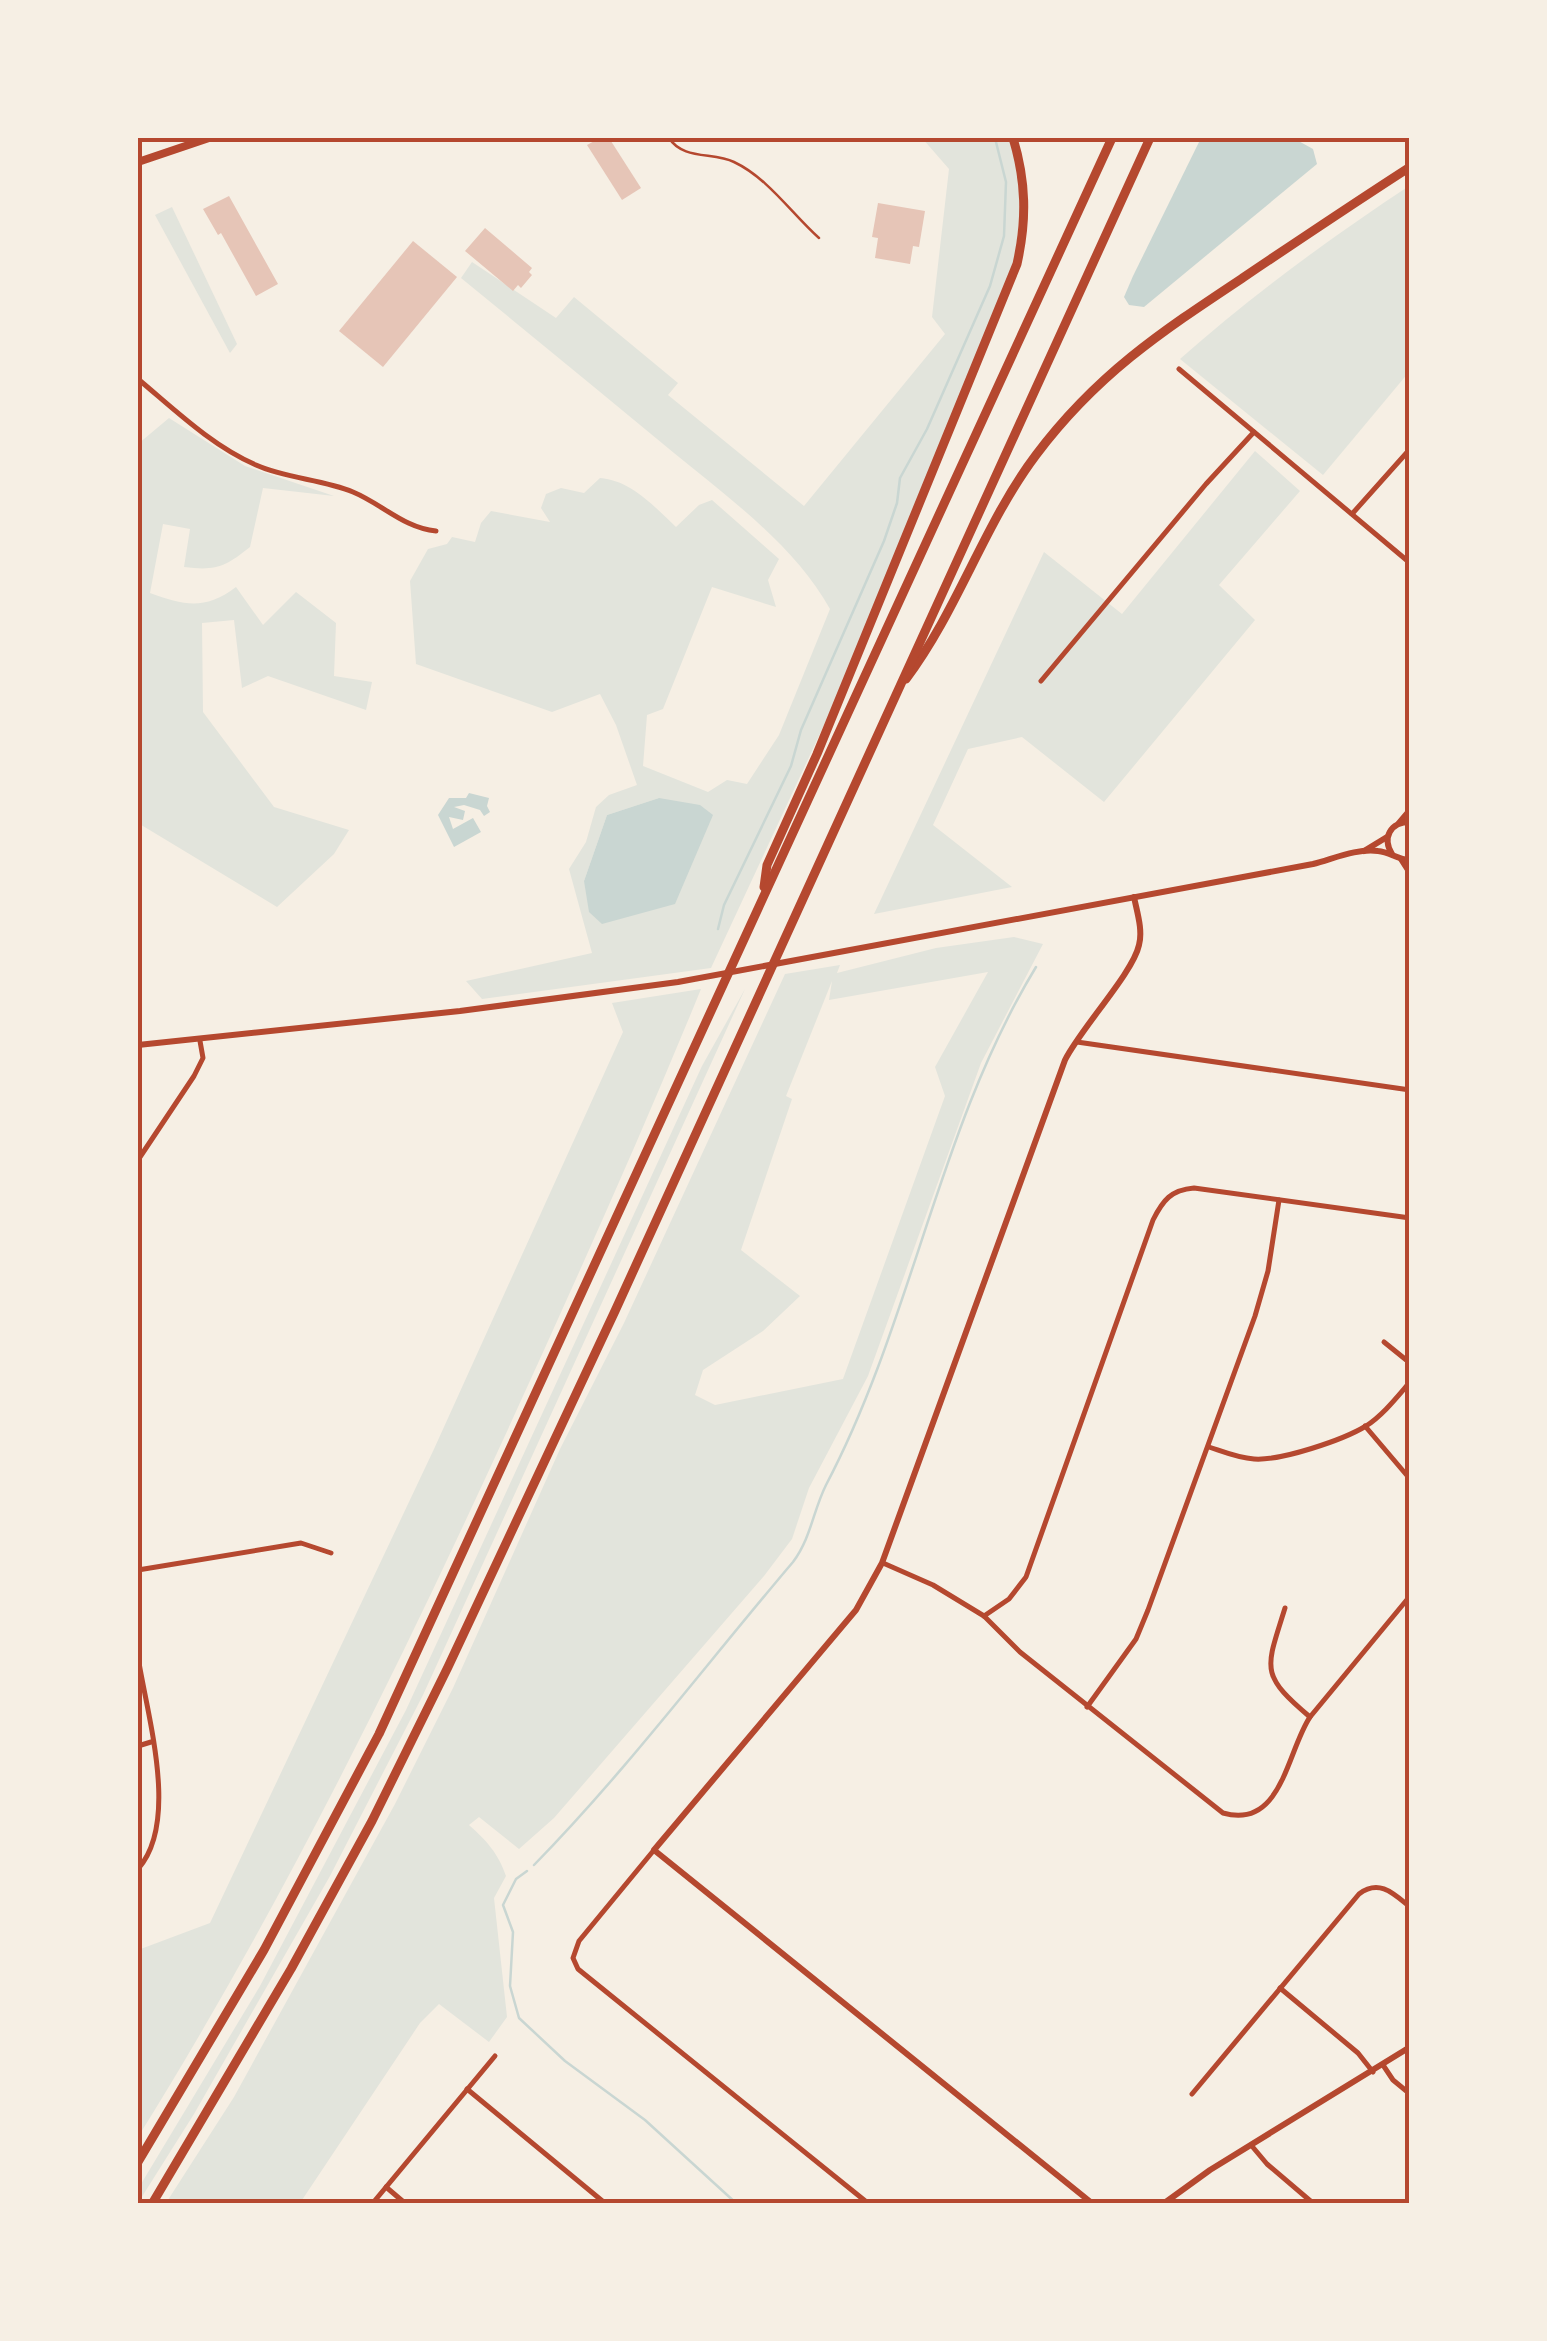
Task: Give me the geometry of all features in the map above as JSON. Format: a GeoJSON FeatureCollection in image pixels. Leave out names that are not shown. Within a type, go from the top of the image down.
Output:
{"type":"FeatureCollection","features":[{"type":"Feature","properties":{"kind":"highway"},"geometry":{"type":"LineString","coordinates":[[166,138],[171,150]]}},
{"type":"Feature","properties":{"kind":"highway"},"geometry":{"type":"LineString","coordinates":[[138,162],[210,138]]}},
{"type":"Feature","properties":{"kind":"highway"},"geometry":{"type":"LineString","coordinates":[[763,895],[767,866],[817,754],[1017,264],[1025,204],[1021,165],[1013,138]]}},
{"type":"Feature","properties":{"kind":"highway"},"geometry":{"type":"LineString","coordinates":[[138,2162],[272,1935],[380,1734],[1112,138]]}},
{"type":"Feature","properties":{"kind":"highway"},"geometry":{"type":"LineString","coordinates":[[152,2204],[291,1969],[372,1821],[448,1667],[615,1312],[1150,138]]}},
{"type":"Feature","properties":{"kind":"highway"},"geometry":{"type":"LineString","coordinates":[[895,694],[929,649],[1025,471],[1096,384],[1149,340],[1410,166]]}},
{"type":"Feature","properties":{"kind":"street"},"geometry":{"type":"LineString","coordinates":[[1179,369],[1410,562]]}},
{"type":"Feature","properties":{"kind":"street"},"geometry":{"type":"LineString","coordinates":[[138,380],[225,450],[259,467],[348,489],[377,502],[409,526],[436,532]]}},
{"type":"Feature","properties":{"kind":"street"},"geometry":{"type":"LineString","coordinates":[[1041,681],[1254,432]]}},
{"type":"Feature","properties":{"kind":"street"},"geometry":{"type":"LineString","coordinates":[[1352,514],[1410,449]]}},
{"type":"Feature","properties":{"kind":"street"},"geometry":{"type":"LineString","coordinates":[[138,1045],[678,982],[814,958],[1313,864],[1363,851],[1387,838],[1410,810]]}},
{"type":"Feature","properties":{"kind":"street"},"geometry":{"type":"LineString","coordinates":[[1398,823],[1410,822]]}},
{"type":"Feature","properties":{"kind":"street"},"geometry":{"type":"LineString","coordinates":[[1387,838],[1392,856]]}},
{"type":"Feature","properties":{"kind":"street"},"geometry":{"type":"LineString","coordinates":[[1363,851],[1380,851],[1405,860],[1410,874]]}},
{"type":"Feature","properties":{"kind":"street"},"geometry":{"type":"LineString","coordinates":[[869,2204],[586,1976],[573,1958],[580,1941],[654,1850],[856,1610],[882,1563],[1034,1138],[1074,1041],[1138,950],[1140,930],[1134,897]]}},
{"type":"Feature","properties":{"kind":"street"},"geometry":{"type":"LineString","coordinates":[[138,1160],[194,1076],[202,1058],[200,1040]]}},
{"type":"Feature","properties":{"kind":"street"},"geometry":{"type":"LineString","coordinates":[[1074,1041],[1410,1090]]}},
{"type":"Feature","properties":{"kind":"street"},"geometry":{"type":"LineString","coordinates":[[984,1616],[1008,1598],[1026,1577],[1153,1220],[1166,1198],[1181,1190],[1410,1218]]}},
{"type":"Feature","properties":{"kind":"street"},"geometry":{"type":"LineString","coordinates":[[1088,1706],[1136,1639],[1209,1447],[1260,1301],[1280,1200]]}},
{"type":"Feature","properties":{"kind":"street"},"geometry":{"type":"LineString","coordinates":[[1384,1342],[1410,1362]]}},
{"type":"Feature","properties":{"kind":"street"},"geometry":{"type":"LineString","coordinates":[[1209,1447],[1240,1457],[1264,1459],[1339,1438],[1384,1412],[1410,1382]]}},
{"type":"Feature","properties":{"kind":"street"},"geometry":{"type":"LineString","coordinates":[[1365,1426],[1410,1479]]}},
{"type":"Feature","properties":{"kind":"street"},"geometry":{"type":"LineString","coordinates":[[138,1570],[301,1543],[332,1553]]}},
{"type":"Feature","properties":{"kind":"street"},"geometry":{"type":"LineString","coordinates":[[882,1563],[939,1588],[984,1616],[1020,1652],[1223,1814],[1248,1816],[1262,1806],[1286,1775],[1310,1717],[1410,1596]]}},
{"type":"Feature","properties":{"kind":"street"},"geometry":{"type":"LineString","coordinates":[[1286,1608],[1271,1652],[1271,1676],[1284,1695],[1310,1717]]}},
{"type":"Feature","properties":{"kind":"street"},"geometry":{"type":"LineString","coordinates":[[138,1657],[160,1796],[157,1833],[138,1870]]}},
{"type":"Feature","properties":{"kind":"street"},"geometry":{"type":"LineString","coordinates":[[138,1746],[152,1742]]}},
{"type":"Feature","properties":{"kind":"street"},"geometry":{"type":"LineString","coordinates":[[654,1850],[1093,2204]]}},
{"type":"Feature","properties":{"kind":"street"},"geometry":{"type":"LineString","coordinates":[[1192,2094],[1338,1916],[1366,1889],[1384,1888],[1410,1906]]}},
{"type":"Feature","properties":{"kind":"street"},"geometry":{"type":"LineString","coordinates":[[1280,1988],[1358,2053],[1373,2072]]}},
{"type":"Feature","properties":{"kind":"street"},"geometry":{"type":"LineString","coordinates":[[1164,2204],[1410,2047]]}},
{"type":"Feature","properties":{"kind":"street"},"geometry":{"type":"LineString","coordinates":[[372,2204],[494,2056]]}},
{"type":"Feature","properties":{"kind":"street"},"geometry":{"type":"LineString","coordinates":[[1383,2065],[1410,2094]]}},
{"type":"Feature","properties":{"kind":"street"},"geometry":{"type":"LineString","coordinates":[[467,2089],[606,2204]]}},
{"type":"Feature","properties":{"kind":"street"},"geometry":{"type":"LineString","coordinates":[[1251,2146],[1266,2164],[1314,2204]]}},
{"type":"Feature","properties":{"kind":"street"},"geometry":{"type":"LineString","coordinates":[[386,2187],[406,2204]]}},
{"type":"Feature","properties":{"kind":"lane"},"geometry":{"type":"LineString","coordinates":[[669,138],[682,150],[724,159],[744,168],[819,238]]}},
{"type":"Feature","properties":{"kind":"shaded area"},"geometry":{"type":"Polygon","coordinates":[[[922,138],[1009,138],[1019,200],[1014,263],[843,684],[711,968],[482,999],[466,981],[592,953],[569,869],[586,842],[596,807],[609,795],[637,785],[616,725],[600,694],[552,712],[416,664],[410,581],[428,549],[447,544],[452,537],[475,542],[481,523],[491,511],[550,522],[541,508],[546,494],[561,488],[584,493],[600,478],[631,489],[676,527],[699,505],[712,500],[779,559],[768,580],[776,607],[712,587],[663,709],[647,715],[643,766],[708,792],[727,780],[747,784],[779,735],[830,609],[799,564],[760,524],[461,278],[472,262],[556,318],[574,297],[678,383],[668,395],[804,506],[945,334],[932,317],[949,169],[922,138]],[[659,798],[607,815],[584,881],[659,798]]]}},
{"type":"Feature","properties":{"kind":"shaded area"},"geometry":{"type":"Polygon","coordinates":[[[1201,138],[1293,138],[1313,149],[1317,164],[1144,307],[1129,305],[1124,297],[1133,276],[1201,138]]]}},
{"type":"Feature","properties":{"kind":"shaded area"},"geometry":{"type":"Polygon","coordinates":[[[1409,186],[1409,372],[1323,475],[1180,359],[1292,268],[1409,186]]]}},
{"type":"Feature","properties":{"kind":"shaded area"},"geometry":{"type":"Polygon","coordinates":[[[172,207],[237,344],[230,353],[155,215],[172,207]]]}},
{"type":"Feature","properties":{"kind":"shaded area"},"geometry":{"type":"Polygon","coordinates":[[[169,418],[245,466],[334,496],[263,488],[250,547],[212,568],[184,567],[190,529],[163,524],[150,593],[194,604],[214,600],[236,587],[263,625],[296,592],[336,623],[334,676],[372,682],[366,710],[268,676],[242,688],[234,620],[202,623],[203,712],[274,807],[349,830],[334,854],[277,907],[138,823],[138,444],[169,418]]]}},
{"type":"Feature","properties":{"kind":"shaded area"},"geometry":{"type":"Polygon","coordinates":[[[1255,451],[1300,491],[1219,585],[1255,620],[1104,802],[1022,737],[968,749],[933,825],[1012,887],[874,914],[1044,552],[1122,614],[1255,451]]]}},
{"type":"Feature","properties":{"kind":"shaded area"},"geometry":{"type":"Polygon","coordinates":[[[469,793],[489,798],[490,812],[484,816],[480,810],[464,805],[454,807],[465,811],[463,820],[449,817],[453,829],[473,818],[481,832],[454,847],[438,815],[449,798],[466,798],[469,793]]]}},
{"type":"Feature","properties":{"kind":"shaded area"},"geometry":{"type":"Polygon","coordinates":[[[659,798],[700,805],[713,815],[675,904],[602,924],[589,912],[584,881],[607,815],[659,798]]]}},
{"type":"Feature","properties":{"kind":"shaded area"},"geometry":{"type":"Polygon","coordinates":[[[1014,937],[1043,944],[981,1063],[868,1376],[809,1488],[792,1539],[554,1818],[519,1849],[479,1817],[469,1825],[491,1848],[506,1876],[494,1898],[507,2017],[489,2042],[439,2004],[420,2023],[300,2203],[166,2203],[234,2097],[395,1804],[453,1688],[560,1449],[624,1323],[785,974],[840,965],[837,973],[936,948],[1014,937]],[[988,972],[829,1000],[832,981],[786,1096],[792,1099],[741,1250],[800,1296],[763,1331],[703,1370],[695,1395],[715,1405],[843,1379],[945,1096],[935,1067],[988,972]]]}},
{"type":"Feature","properties":{"kind":"shaded area"},"geometry":{"type":"Polygon","coordinates":[[[701,989],[554,1328],[376,1707],[238,1968],[138,2137],[138,1950],[210,1923],[434,1449],[623,1032],[612,1003],[701,989]]]}},
{"type":"Feature","properties":{"kind":"shaded area"},"geometry":{"type":"Polygon","coordinates":[[[745,989],[423,1695],[330,1876],[194,2114],[138,2203],[138,2189],[260,1986],[406,1710],[702,1066],[745,989]]]}},
{"type":"Feature","properties":{"kind":"building"},"geometry":{"type":"Polygon","coordinates":[[[609,138],[641,188],[622,200],[587,145],[609,138]]]}},
{"type":"Feature","properties":{"kind":"building"},"geometry":{"type":"Polygon","coordinates":[[[229,196],[278,284],[256,296],[203,209],[229,196]]]}},
{"type":"Feature","properties":{"kind":"building"},"geometry":{"type":"Polygon","coordinates":[[[878,203],[925,211],[919,247],[913,246],[910,264],[875,258],[878,238],[872,237],[878,203]]]}},
{"type":"Feature","properties":{"kind":"building"},"geometry":{"type":"Polygon","coordinates":[[[485,228],[532,268],[532,275],[521,288],[518,285],[513,291],[465,251],[485,228]]]}},
{"type":"Feature","properties":{"kind":"building"},"geometry":{"type":"Polygon","coordinates":[[[413,241],[457,277],[383,367],[339,331],[413,241]]]}},
{"type":"Feature","properties":{"kind":"waterway"},"geometry":{"type":"LineString","coordinates":[[718,929],[724,905],[791,766],[801,730],[884,541],[897,503],[900,478],[927,429],[990,286],[1004,236],[1006,182],[995,138]]}},
{"type":"Feature","properties":{"kind":"waterway"},"geometry":{"type":"LineString","coordinates":[[534,1865],[634,1754],[799,1553],[882,1357],[974,1093],[1002,1029],[1036,967]]}},
{"type":"Feature","properties":{"kind":"waterway"},"geometry":{"type":"LineString","coordinates":[[527,1871],[516,1879],[503,1905],[513,1932],[510,1986],[519,2018],[565,2061],[645,2120],[737,2204]]}}]}
